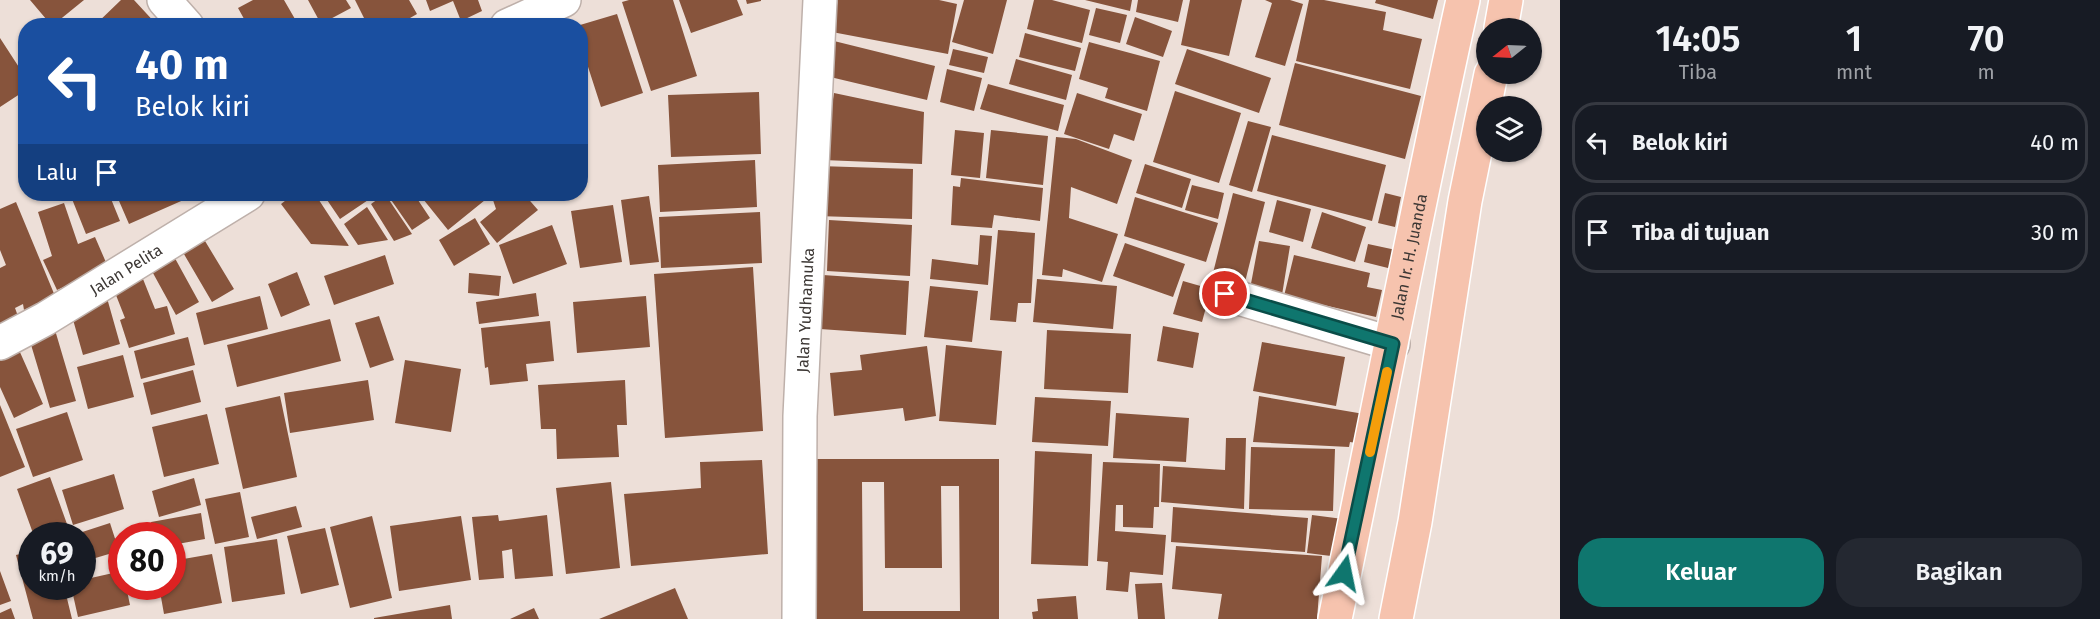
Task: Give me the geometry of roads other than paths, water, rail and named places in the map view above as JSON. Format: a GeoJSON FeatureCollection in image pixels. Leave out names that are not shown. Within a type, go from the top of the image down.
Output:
{"type":"FeatureCollection","features":[{"type":"Feature","properties":{"kind":"highway","name":"Jalan Ir. H. Juanda"},"geometry":{"type":"LineString","coordinates":[[1335,619],[1393,344],[1417,207],[1463,0]]}},
{"type":"Feature","properties":{"kind":"highway"},"geometry":{"type":"LineString","coordinates":[[1503,18],[1506,0]]}},
{"type":"Feature","properties":{"kind":"highway"},"geometry":{"type":"LineString","coordinates":[[1446,73],[1476,77]]}},
{"type":"Feature","properties":{"kind":"highway"},"geometry":{"type":"LineString","coordinates":[[1396,619],[1415,522],[1465,201],[1489,84]]}},
{"type":"Feature","properties":{"kind":"street"},"geometry":{"type":"LineString","coordinates":[[164,0],[180,18]]}},
{"type":"Feature","properties":{"kind":"street"},"geometry":{"type":"LineString","coordinates":[[525,18],[564,0]]}},
{"type":"Feature","properties":{"kind":"street","name":"Jalan Yudhamuka"},"geometry":{"type":"LineString","coordinates":[[799,619],[800,416],[820,0]]}},
{"type":"Feature","properties":{"kind":"street","name":"Jalan Pelita"},"geometry":{"type":"LineString","coordinates":[[0,343],[45,319],[237,201]]}},
{"type":"Feature","properties":{"kind":"street"},"geometry":{"type":"LineString","coordinates":[[1225,294],[1393,344]]}}]}
